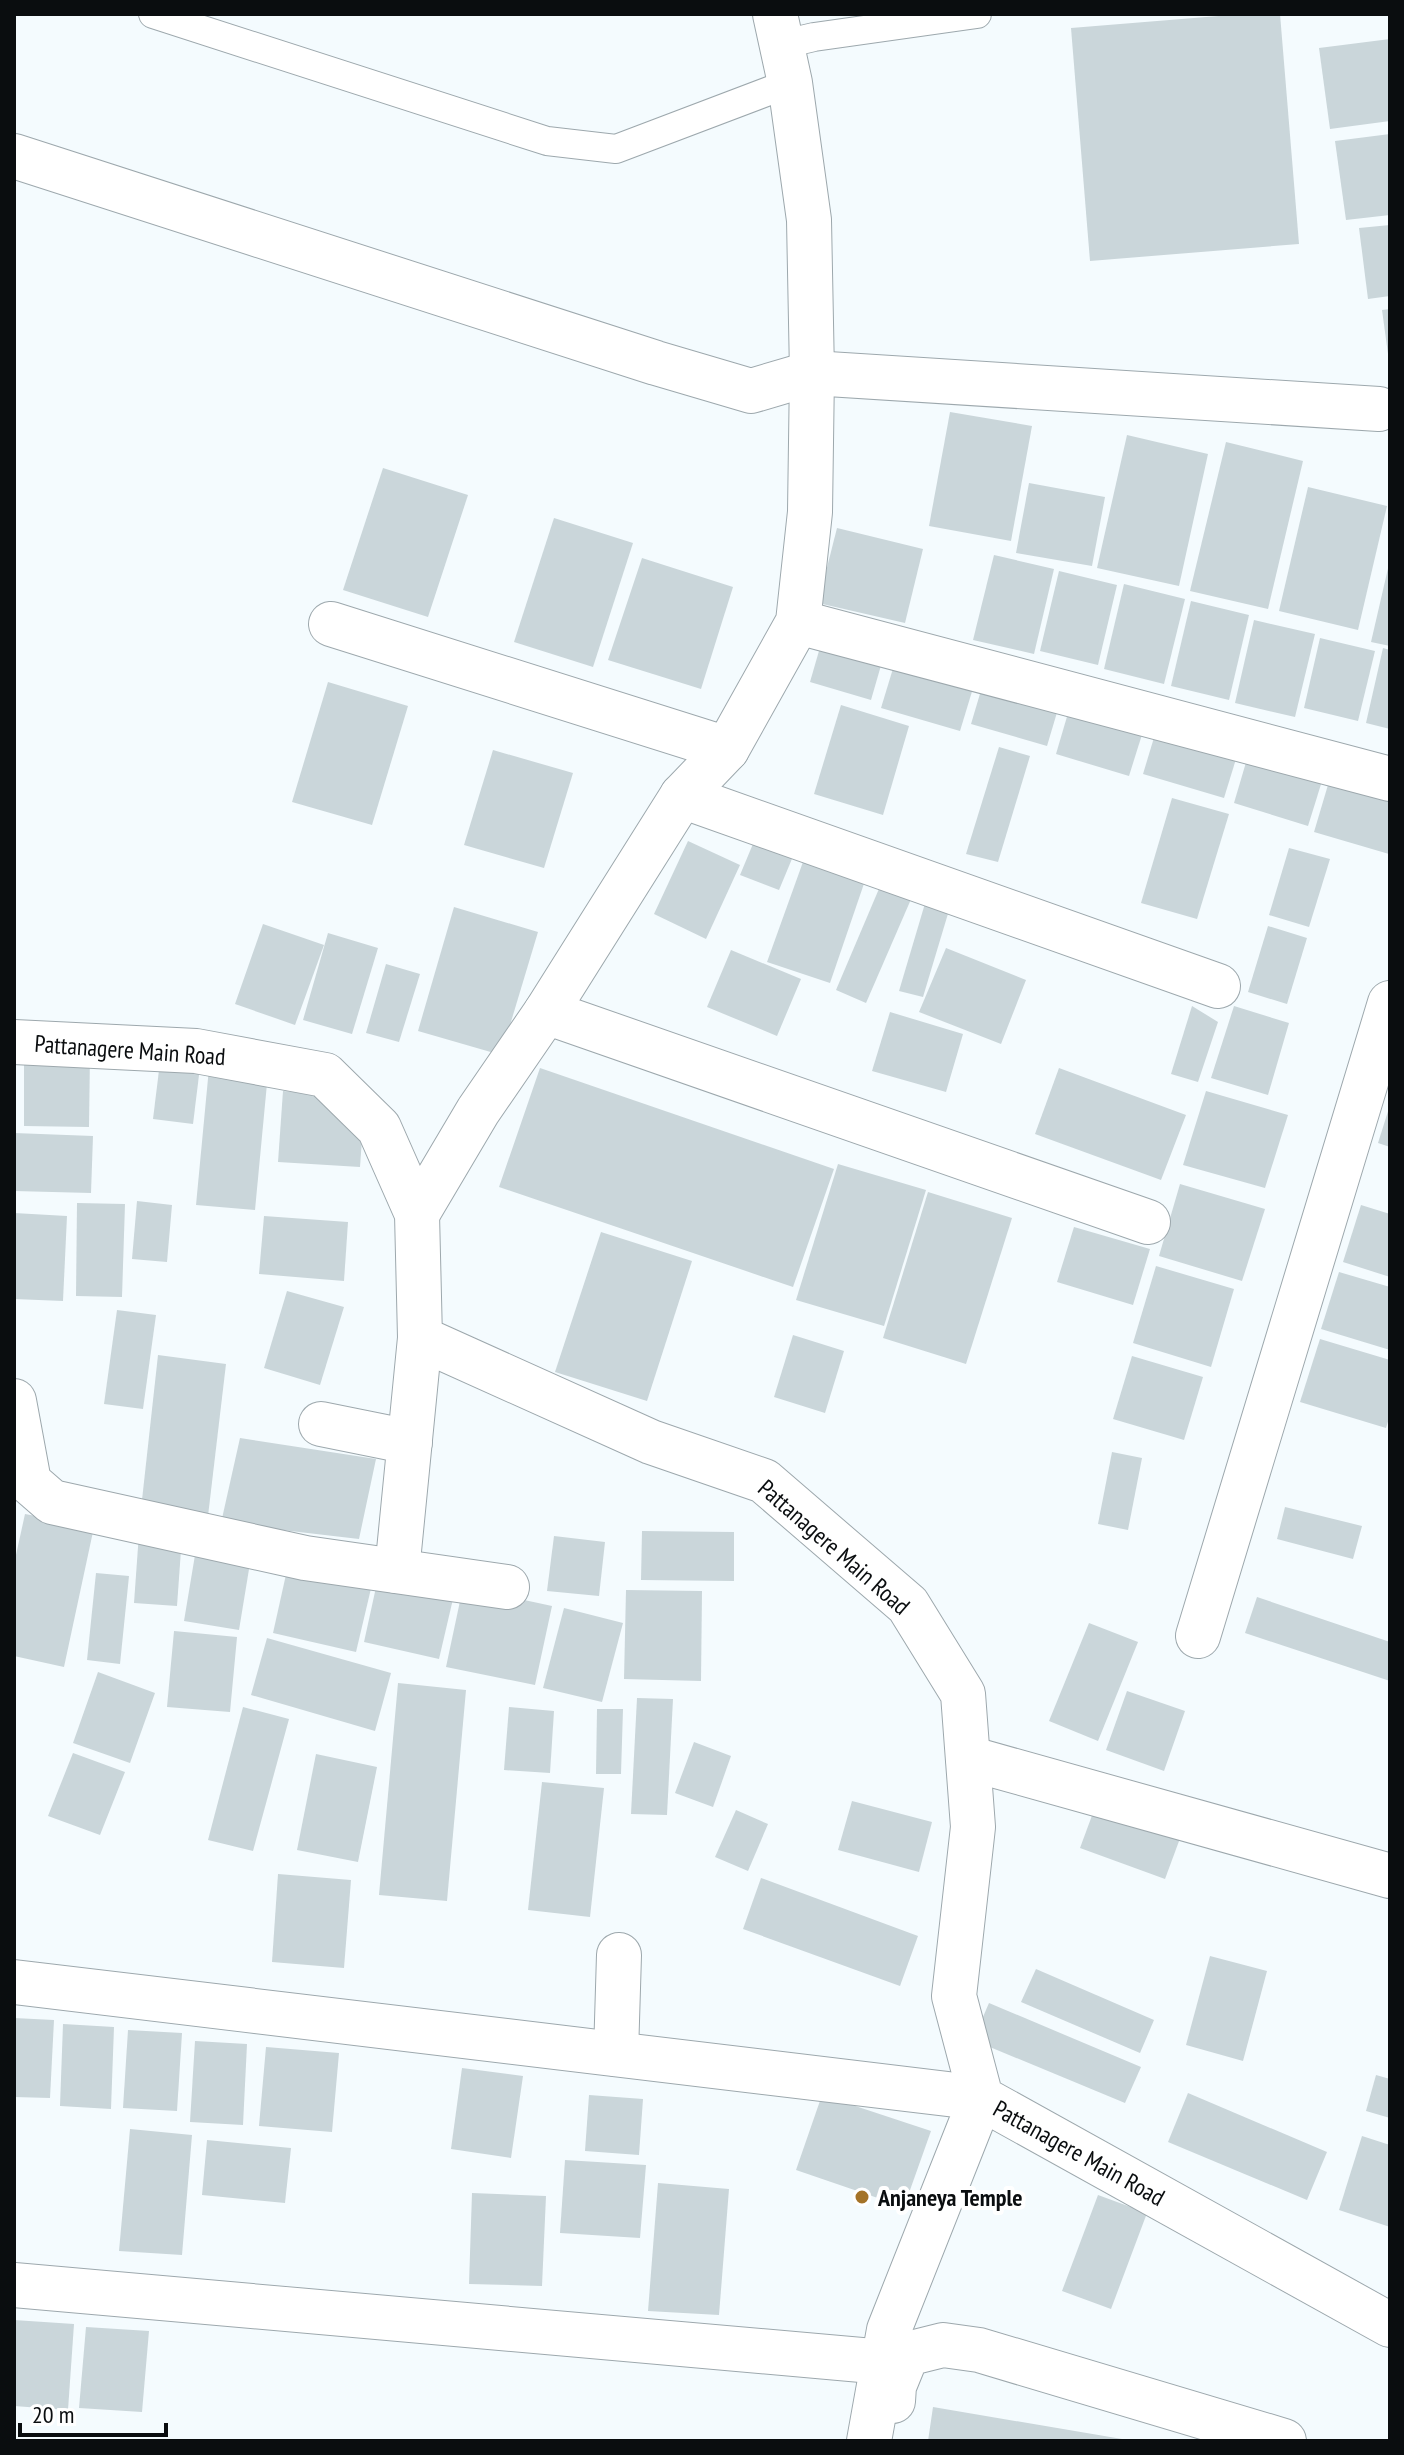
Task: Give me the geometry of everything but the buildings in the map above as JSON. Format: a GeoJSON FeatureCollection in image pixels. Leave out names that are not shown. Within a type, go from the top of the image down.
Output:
{"type":"FeatureCollection","features":[{"type":"Feature","properties":{"kind":"street"},"geometry":{"type":"LineString","coordinates":[[417,1214],[478,1111],[546,1012],[682,796],[727,749],[798,622],[810,512],[812,373],[809,220],[782,47]]}},
{"type":"Feature","properties":{"kind":"street"},"geometry":{"type":"LineString","coordinates":[[14,156],[751,391],[812,373],[1379,409]]}},
{"type":"Feature","properties":{"kind":"street"},"geometry":{"type":"LineString","coordinates":[[798,622],[1390,779]]}},
{"type":"Feature","properties":{"kind":"street"},"geometry":{"type":"LineString","coordinates":[[331,624],[727,749]]}},
{"type":"Feature","properties":{"kind":"street"},"geometry":{"type":"LineString","coordinates":[[682,796],[1218,986]]}},
{"type":"Feature","properties":{"kind":"street"},"geometry":{"type":"LineString","coordinates":[[1198,1636],[1383,1050],[1390,1003]]}},
{"type":"Feature","properties":{"kind":"street"},"geometry":{"type":"LineString","coordinates":[[546,1012],[1148,1222]]}},
{"type":"Feature","properties":{"kind":"street","name":"Pattanagere Main Road"},"geometry":{"type":"LineString","coordinates":[[14,1042],[196,1051],[325,1075],[379,1128],[417,1214],[420,1338],[651,1442],[764,1481],[908,1605],[963,1694],[973,1827],[954,1996],[981,2098],[1390,2325]]}},
{"type":"Feature","properties":{"kind":"street"},"geometry":{"type":"LineString","coordinates":[[397,1571],[420,1338]]}},
{"type":"Feature","properties":{"kind":"street"},"geometry":{"type":"LineString","coordinates":[[14,1401],[29,1482],[52,1502],[305,1558],[507,1587]]}},
{"type":"Feature","properties":{"kind":"street"},"geometry":{"type":"LineString","coordinates":[[321,1424],[410,1442]]}},
{"type":"Feature","properties":{"kind":"street"},"geometry":{"type":"LineString","coordinates":[[968,1758],[1390,1876]]}},
{"type":"Feature","properties":{"kind":"street"},"geometry":{"type":"LineString","coordinates":[[616,2054],[619,1955]]}},
{"type":"Feature","properties":{"kind":"street"},"geometry":{"type":"LineString","coordinates":[[14,1982],[981,2098],[889,2330],[869,2441]]}},
{"type":"Feature","properties":{"kind":"street"},"geometry":{"type":"LineString","coordinates":[[14,2285],[884,2362]]}},
{"type":"Feature","properties":{"kind":"street"},"geometry":{"type":"LineString","coordinates":[[890,2441],[894,2386],[907,2354],[943,2345],[979,2350],[1284,2441]]}},
{"type":"Feature","properties":{"kind":"lane"},"geometry":{"type":"LineString","coordinates":[[153,14],[547,141],[616,149],[782,47],[814,37],[977,14]]}},
{"type":"Feature","properties":{"kind":"place","name":"Anjaneya Temple"},"geometry":{"type":"Point","coordinates":[862,2197]}}]}
